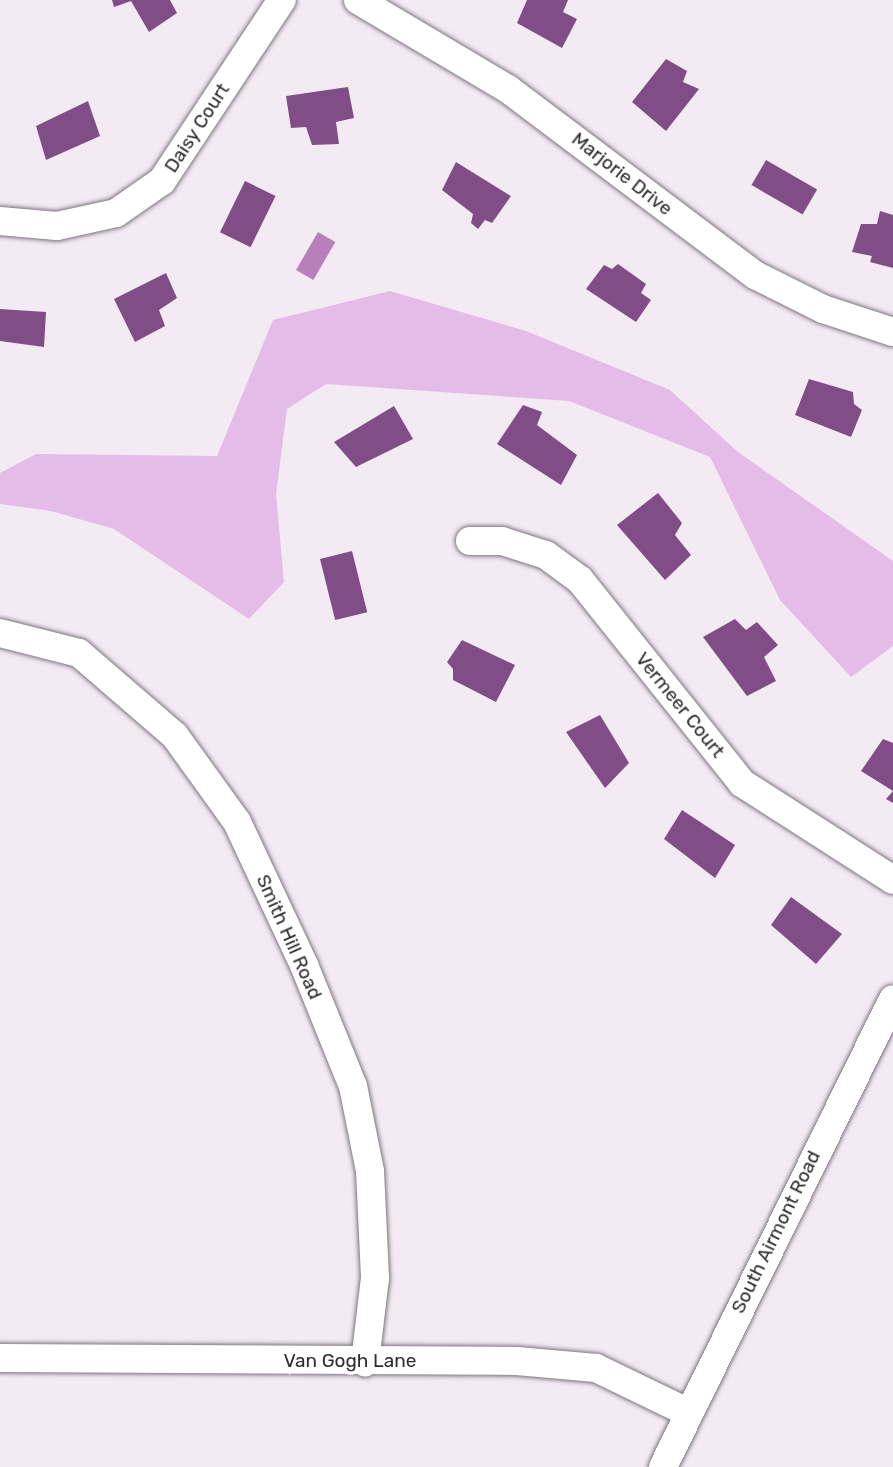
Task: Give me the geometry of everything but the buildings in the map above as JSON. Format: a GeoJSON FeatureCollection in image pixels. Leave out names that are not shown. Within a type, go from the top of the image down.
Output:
{"type":"FeatureCollection","features":[{"type":"Feature","properties":{"kind":"street","name":"Daisy Court"},"geometry":{"type":"LineString","coordinates":[[0,220],[57,226],[116,213],[162,181],[282,0]]}},
{"type":"Feature","properties":{"kind":"street","name":"Marjorie Drive"},"geometry":{"type":"LineString","coordinates":[[358,0],[508,89],[755,275],[823,309],[893,332]]}},
{"type":"Feature","properties":{"kind":"street","name":"Vermeer Court"},"geometry":{"type":"LineString","coordinates":[[470,541],[502,541],[546,555],[580,580],[742,783],[893,880]]}},
{"type":"Feature","properties":{"kind":"street","name":"Smith Hill Road"},"geometry":{"type":"LineString","coordinates":[[0,633],[79,653],[176,736],[237,822],[304,965],[353,1086],[370,1171],[373,1251],[365,1362]]}},
{"type":"Feature","properties":{"kind":"street","name":"South Airmont Road"},"geometry":{"type":"LineString","coordinates":[[663,1467],[882,1041],[893,999]]}},
{"type":"Feature","properties":{"kind":"street","name":"Van Gogh Lane"},"geometry":{"type":"LineString","coordinates":[[0,1358],[517,1361],[596,1368],[689,1413]]}},
{"type":"Feature","properties":{"kind":"shaded area"},"geometry":{"type":"Polygon","coordinates":[[[318,232],[335,242],[313,280],[296,270],[318,232]]]}},
{"type":"Feature","properties":{"kind":"shaded area"},"geometry":{"type":"Polygon","coordinates":[[[390,291],[526,331],[670,390],[738,452],[893,561],[893,646],[851,677],[780,600],[710,457],[569,401],[326,384],[287,409],[276,494],[284,582],[249,619],[114,529],[51,511],[0,504],[0,473],[36,454],[217,456],[273,320],[390,291]]]}}]}
